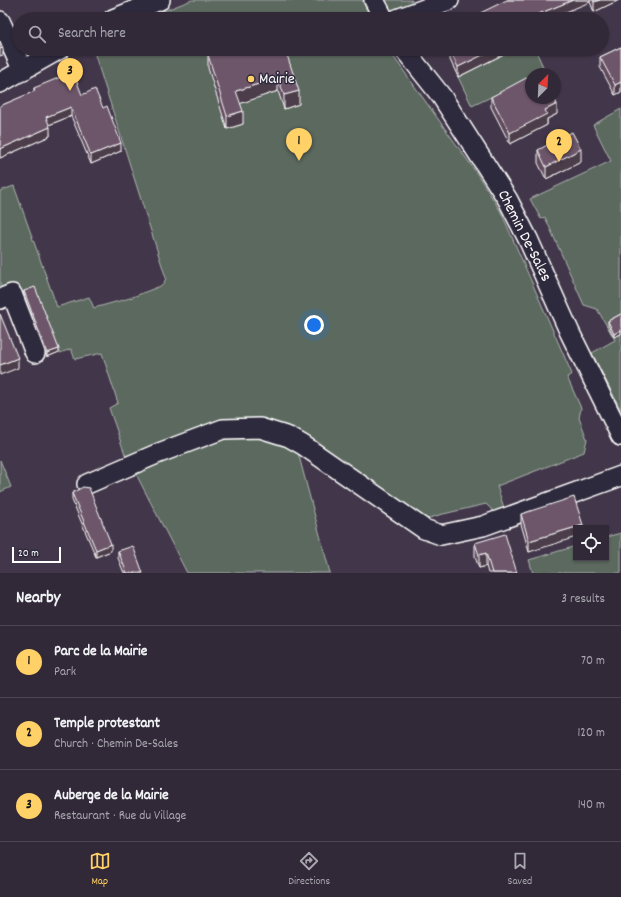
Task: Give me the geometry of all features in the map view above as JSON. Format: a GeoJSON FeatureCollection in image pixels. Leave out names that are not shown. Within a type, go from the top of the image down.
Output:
{"type":"FeatureCollection","features":[{"type":"Feature","properties":{"kind":"street"},"geometry":{"type":"LineString","coordinates":[[130,12],[160,0]]}},
{"type":"Feature","properties":{"kind":"street"},"geometry":{"type":"LineString","coordinates":[[374,0],[380,12]]}},
{"type":"Feature","properties":{"kind":"street"},"geometry":{"type":"LineString","coordinates":[[416,12],[449,0]]}},
{"type":"Feature","properties":{"kind":"street"},"geometry":{"type":"LineString","coordinates":[[0,21],[12,47]]}},
{"type":"Feature","properties":{"kind":"street"},"geometry":{"type":"LineString","coordinates":[[16,56],[23,71]]}},
{"type":"Feature","properties":{"kind":"street"},"geometry":{"type":"LineString","coordinates":[[0,83],[48,56]]}},
{"type":"Feature","properties":{"kind":"street","name":"Chemin De-Sales"},"geometry":{"type":"LineString","coordinates":[[410,56],[442,97],[508,200],[528,239],[570,333],[621,436]]}},
{"type":"Feature","properties":{"kind":"street"},"geometry":{"type":"LineString","coordinates":[[0,299],[12,294],[35,353]]}},
{"type":"Feature","properties":{"kind":"street"},"geometry":{"type":"LineString","coordinates":[[87,484],[159,453],[222,429],[260,428],[284,435],[304,445],[424,529],[441,535],[483,526],[621,476]]}},
{"type":"Feature","properties":{"kind":"green space"},"geometry":{"type":"Polygon","coordinates":[[[192,0],[362,0],[368,12],[161,12],[192,0]]]}},
{"type":"Feature","properties":{"kind":"green space"},"geometry":{"type":"Polygon","coordinates":[[[380,0],[412,0],[409,7],[389,12],[380,0]]]}},
{"type":"Feature","properties":{"kind":"green space"},"geometry":{"type":"Polygon","coordinates":[[[95,56],[393,56],[476,172],[501,212],[572,374],[567,377],[581,408],[579,418],[587,439],[584,452],[497,486],[504,508],[494,512],[486,504],[424,520],[272,425],[127,460],[109,408],[118,403],[102,353],[75,359],[71,349],[60,353],[35,291],[22,296],[18,286],[0,293],[0,191],[14,186],[57,307],[89,297],[94,308],[130,298],[163,285],[166,278],[95,56]]]}},
{"type":"Feature","properties":{"kind":"green space"},"geometry":{"type":"Polygon","coordinates":[[[500,56],[538,56],[544,68],[525,68],[525,81],[472,106],[458,77],[500,56]]]}},
{"type":"Feature","properties":{"kind":"green space"},"geometry":{"type":"Polygon","coordinates":[[[621,109],[621,410],[592,353],[615,340],[597,309],[584,305],[545,217],[541,219],[530,199],[611,161],[593,125],[621,109]]]}},
{"type":"Feature","properties":{"kind":"green space"},"geometry":{"type":"Polygon","coordinates":[[[262,433],[296,445],[330,573],[187,573],[136,474],[225,434],[262,433]]]}},
{"type":"Feature","properties":{"kind":"green space"},"geometry":{"type":"Polygon","coordinates":[[[0,460],[11,487],[0,492],[0,460]]]}},
{"type":"Feature","properties":{"kind":"green space"},"geometry":{"type":"Polygon","coordinates":[[[621,533],[621,573],[533,573],[529,560],[573,547],[573,561],[609,561],[609,536],[621,533]]]}},
{"type":"Feature","properties":{"kind":"building"},"geometry":{"type":"Polygon","coordinates":[[[507,0],[573,0],[543,12],[482,12],[507,0]]]}},
{"type":"Feature","properties":{"kind":"building"},"geometry":{"type":"Polygon","coordinates":[[[0,41],[3,48],[0,49],[0,41]]]}},
{"type":"Feature","properties":{"kind":"building"},"geometry":{"type":"Polygon","coordinates":[[[621,47],[621,82],[615,85],[600,57],[609,56],[609,53],[621,47]]]}},
{"type":"Feature","properties":{"kind":"building","name":"Mairie"},"geometry":{"type":"Polygon","coordinates":[[[208,56],[287,56],[299,91],[284,95],[278,78],[236,91],[243,111],[227,116],[208,56]]]}},
{"type":"Feature","properties":{"kind":"building"},"geometry":{"type":"Polygon","coordinates":[[[452,56],[481,56],[458,67],[452,56]]]}},
{"type":"Feature","properties":{"kind":"building"},"geometry":{"type":"Polygon","coordinates":[[[73,72],[82,95],[95,89],[103,108],[107,106],[121,143],[91,155],[71,107],[46,117],[50,127],[0,149],[0,106],[35,91],[34,88],[73,72]]]}},
{"type":"Feature","properties":{"kind":"building"},"geometry":{"type":"Polygon","coordinates":[[[525,79],[525,104],[557,104],[545,110],[547,114],[510,133],[491,97],[525,79]]]}},
{"type":"Feature","properties":{"kind":"building"},"geometry":{"type":"Polygon","coordinates":[[[572,132],[581,149],[546,167],[538,150],[572,132]]]}},
{"type":"Feature","properties":{"kind":"building"},"geometry":{"type":"Polygon","coordinates":[[[35,287],[59,349],[47,353],[24,291],[35,287]]]}},
{"type":"Feature","properties":{"kind":"building"},"geometry":{"type":"Polygon","coordinates":[[[0,314],[18,358],[0,365],[0,314]]]}},
{"type":"Feature","properties":{"kind":"building"},"geometry":{"type":"Polygon","coordinates":[[[621,314],[621,330],[614,334],[608,321],[621,314]]]}},
{"type":"Feature","properties":{"kind":"building"},"geometry":{"type":"Polygon","coordinates":[[[83,487],[89,488],[111,544],[96,550],[72,493],[83,487]]]}},
{"type":"Feature","properties":{"kind":"building"},"geometry":{"type":"Polygon","coordinates":[[[574,497],[583,525],[573,525],[573,528],[529,541],[521,514],[574,497]]]}},
{"type":"Feature","properties":{"kind":"building"},"geometry":{"type":"Polygon","coordinates":[[[505,534],[517,573],[492,573],[486,553],[479,555],[475,543],[505,534]]]}},
{"type":"Feature","properties":{"kind":"building"},"geometry":{"type":"Polygon","coordinates":[[[133,546],[143,573],[127,573],[118,551],[133,546]]]}},
{"type":"Feature","properties":{"kind":"place","name":"Mairie"},"geometry":{"type":"Point","coordinates":[251,79]}},
{"type":"Feature","properties":{"kind":"place","name":"Auberge de la Mairie"},"geometry":{"type":"Point","coordinates":[70,91]}},
{"type":"Feature","properties":{"kind":"place","name":"Parc de la Mairie"},"geometry":{"type":"Point","coordinates":[299,161]}},
{"type":"Feature","properties":{"kind":"place","name":"Temple protestant"},"geometry":{"type":"Point","coordinates":[559,162]}}]}
